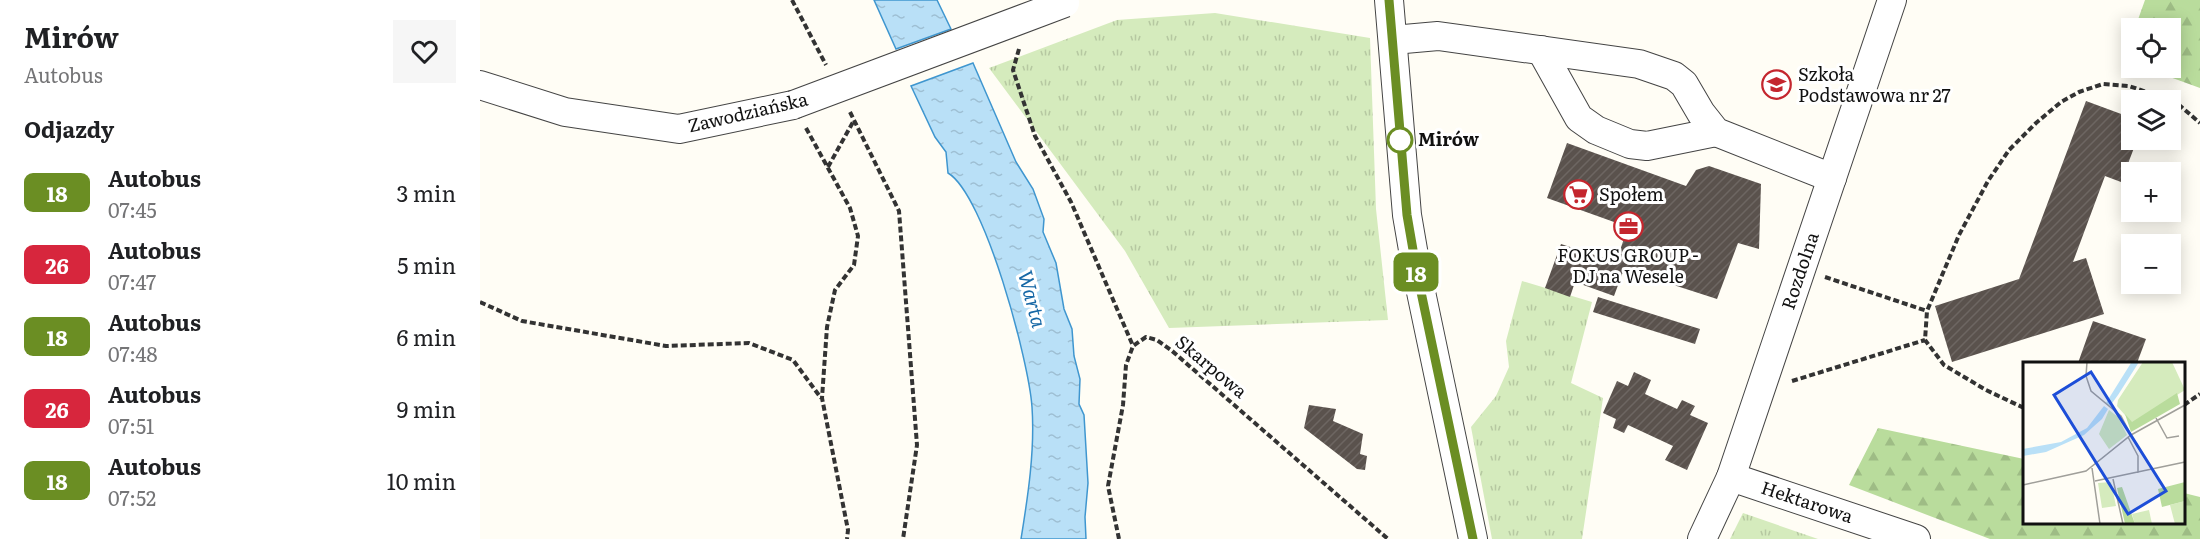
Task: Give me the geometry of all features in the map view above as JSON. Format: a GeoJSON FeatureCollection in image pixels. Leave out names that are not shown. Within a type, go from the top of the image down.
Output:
{"type":"FeatureCollection","features":[{"type":"Feature","properties":{"kind":"street"},"geometry":{"type":"LineString","coordinates":[[1389,0],[1407,215],[1473,539]]}},
{"type":"Feature","properties":{"kind":"street","name":"Rozdolna"},"geometry":{"type":"LineString","coordinates":[[1702,539],[1731,477],[1892,0]]}},
{"type":"Feature","properties":{"kind":"street","name":"Zawodziańska"},"geometry":{"type":"LineString","coordinates":[[480,85],[565,112],[679,129],[793,105],[1071,2]]}},
{"type":"Feature","properties":{"kind":"street"},"geometry":{"type":"LineString","coordinates":[[1393,40],[1438,36],[1639,64],[1674,76],[1684,84],[1701,113],[1716,132],[1832,178]]}},
{"type":"Feature","properties":{"kind":"street"},"geometry":{"type":"LineString","coordinates":[[1541,50],[1579,118],[1596,130],[1630,144],[1647,146],[1716,132]]}},
{"type":"Feature","properties":{"kind":"street","name":"Hektarowa"},"geometry":{"type":"LineString","coordinates":[[1731,477],[1916,539]]}},
{"type":"Feature","properties":{"kind":"path"},"geometry":{"type":"LineString","coordinates":[[792,0],[830,73]]}},
{"type":"Feature","properties":{"kind":"path"},"geometry":{"type":"LineString","coordinates":[[1020,45],[1013,70],[1035,136],[1071,202],[1133,346],[1126,365],[1124,405],[1108,486],[1119,539]]}},
{"type":"Feature","properties":{"kind":"path"},"geometry":{"type":"LineString","coordinates":[[2023,407],[1986,390],[1944,365],[1925,340],[1927,311],[1959,235],[1988,181],[2009,150],[2061,102],[2079,92],[2103,84],[2130,86],[2141,90]]}},
{"type":"Feature","properties":{"kind":"path"},"geometry":{"type":"LineString","coordinates":[[793,105],[850,208],[858,236],[854,265],[835,290],[827,327],[822,398],[848,530],[847,539]]}},
{"type":"Feature","properties":{"kind":"path"},"geometry":{"type":"LineString","coordinates":[[2181,107],[2200,123]]}},
{"type":"Feature","properties":{"kind":"path"},"geometry":{"type":"LineString","coordinates":[[848,109],[899,212],[917,445],[903,539]]}},
{"type":"Feature","properties":{"kind":"path"},"geometry":{"type":"LineString","coordinates":[[828,168],[854,122]]}},
{"type":"Feature","properties":{"kind":"path"},"geometry":{"type":"LineString","coordinates":[[1818,274],[1927,311]]}},
{"type":"Feature","properties":{"kind":"path"},"geometry":{"type":"LineString","coordinates":[[480,302],[522,321],[666,346],[749,343],[793,360],[822,398]]}},
{"type":"Feature","properties":{"kind":"path","name":"Skarpowa"},"geometry":{"type":"LineString","coordinates":[[1133,346],[1146,337],[1157,340],[1171,350],[1388,539]]}},
{"type":"Feature","properties":{"kind":"path"},"geometry":{"type":"LineString","coordinates":[[1792,381],[1925,340]]}},
{"type":"Feature","properties":{"kind":"path"},"geometry":{"type":"LineString","coordinates":[[2185,404],[2200,394]]}},
{"type":"Feature","properties":{"kind":"green space"},"geometry":{"type":"Polygon","coordinates":[[[2145,0],[2200,0],[2200,88],[2172,78],[2181,78],[2181,18],[2139,18],[2145,0]]]}},
{"type":"Feature","properties":{"kind":"green space"},"geometry":{"type":"Polygon","coordinates":[[[1215,13],[1370,38],[1376,209],[1388,320],[1169,328],[1125,251],[989,68],[1117,20],[1215,13]]]}},
{"type":"Feature","properties":{"kind":"green space"},"geometry":{"type":"Polygon","coordinates":[[[1522,281],[1592,302],[1571,383],[1603,398],[1582,539],[1492,539],[1471,427],[1496,396],[1509,367],[1506,341],[1522,281]]]}},
{"type":"Feature","properties":{"kind":"green space"},"geometry":{"type":"Polygon","coordinates":[[[1878,428],[2023,459],[2023,524],[2185,524],[2185,493],[2200,497],[2200,539],[1990,539],[1849,485],[1878,428]]]}},
{"type":"Feature","properties":{"kind":"green space"},"geometry":{"type":"Polygon","coordinates":[[[1743,513],[1818,539],[1730,539],[1743,513]]]}},
{"type":"Feature","properties":{"kind":"water"},"geometry":{"type":"Polygon","coordinates":[[[874,0],[937,0],[951,29],[896,49],[874,0]]]}},
{"type":"Feature","properties":{"kind":"water","name":"Warta"},"geometry":{"type":"Polygon","coordinates":[[[973,63],[1016,162],[1033,189],[1044,219],[1043,232],[1056,263],[1064,309],[1072,329],[1074,356],[1080,379],[1079,404],[1084,415],[1088,483],[1086,539],[1021,539],[1033,440],[1032,407],[1023,355],[1003,281],[990,245],[962,188],[948,173],[946,152],[935,137],[911,86],[973,63]]]}},
{"type":"Feature","properties":{"kind":"building"},"geometry":{"type":"Polygon","coordinates":[[[2086,101],[2121,114],[2121,150],[2133,150],[2129,162],[2121,162],[2121,182],[2105,176],[2073,262],[2086,258],[2104,314],[1952,362],[1935,306],[2019,279],[2086,101]]]}},
{"type":"Feature","properties":{"kind":"building"},"geometry":{"type":"Polygon","coordinates":[[[1567,143],[1686,186],[1696,170],[1709,166],[1761,184],[1759,249],[1738,243],[1717,299],[1624,269],[1614,296],[1575,282],[1570,297],[1545,288],[1561,244],[1616,262],[1628,227],[1547,198],[1567,143]]]}},
{"type":"Feature","properties":{"kind":"building"},"geometry":{"type":"Polygon","coordinates":[[[1598,297],[1700,329],[1695,344],[1593,312],[1598,297]]]}},
{"type":"Feature","properties":{"kind":"building"},"geometry":{"type":"Polygon","coordinates":[[[2093,321],[2146,339],[2137,362],[2078,362],[2093,321]]]}},
{"type":"Feature","properties":{"kind":"building"},"geometry":{"type":"Polygon","coordinates":[[[1634,372],[1651,380],[1645,394],[1677,409],[1682,400],[1695,406],[1690,415],[1708,423],[1687,470],[1665,460],[1673,446],[1628,425],[1624,433],[1613,428],[1616,419],[1603,413],[1617,381],[1628,386],[1634,372]]]}},
{"type":"Feature","properties":{"kind":"building"},"geometry":{"type":"Polygon","coordinates":[[[1309,405],[1336,409],[1333,421],[1363,434],[1360,454],[1367,456],[1365,470],[1357,469],[1304,428],[1309,405]]]}},
{"type":"Feature","properties":{"kind":"bus line","name":"18"},"geometry":{"type":"LineString","coordinates":[[1389,0],[1407,215],[1473,539]]}},
{"type":"Feature","properties":{"kind":"place","name":"Szkoła Podstawowa nr 27"},"geometry":{"type":"Point","coordinates":[1777,85]}},
{"type":"Feature","properties":{"kind":"place","name":"Mirów"},"geometry":{"type":"Point","coordinates":[1400,140]}},
{"type":"Feature","properties":{"kind":"place","name":"Społem"},"geometry":{"type":"Point","coordinates":[1578,195]}},
{"type":"Feature","properties":{"kind":"place","name":"FOKUS GROUP - DJ na Wesele"},"geometry":{"type":"Point","coordinates":[1628,227]}}]}
